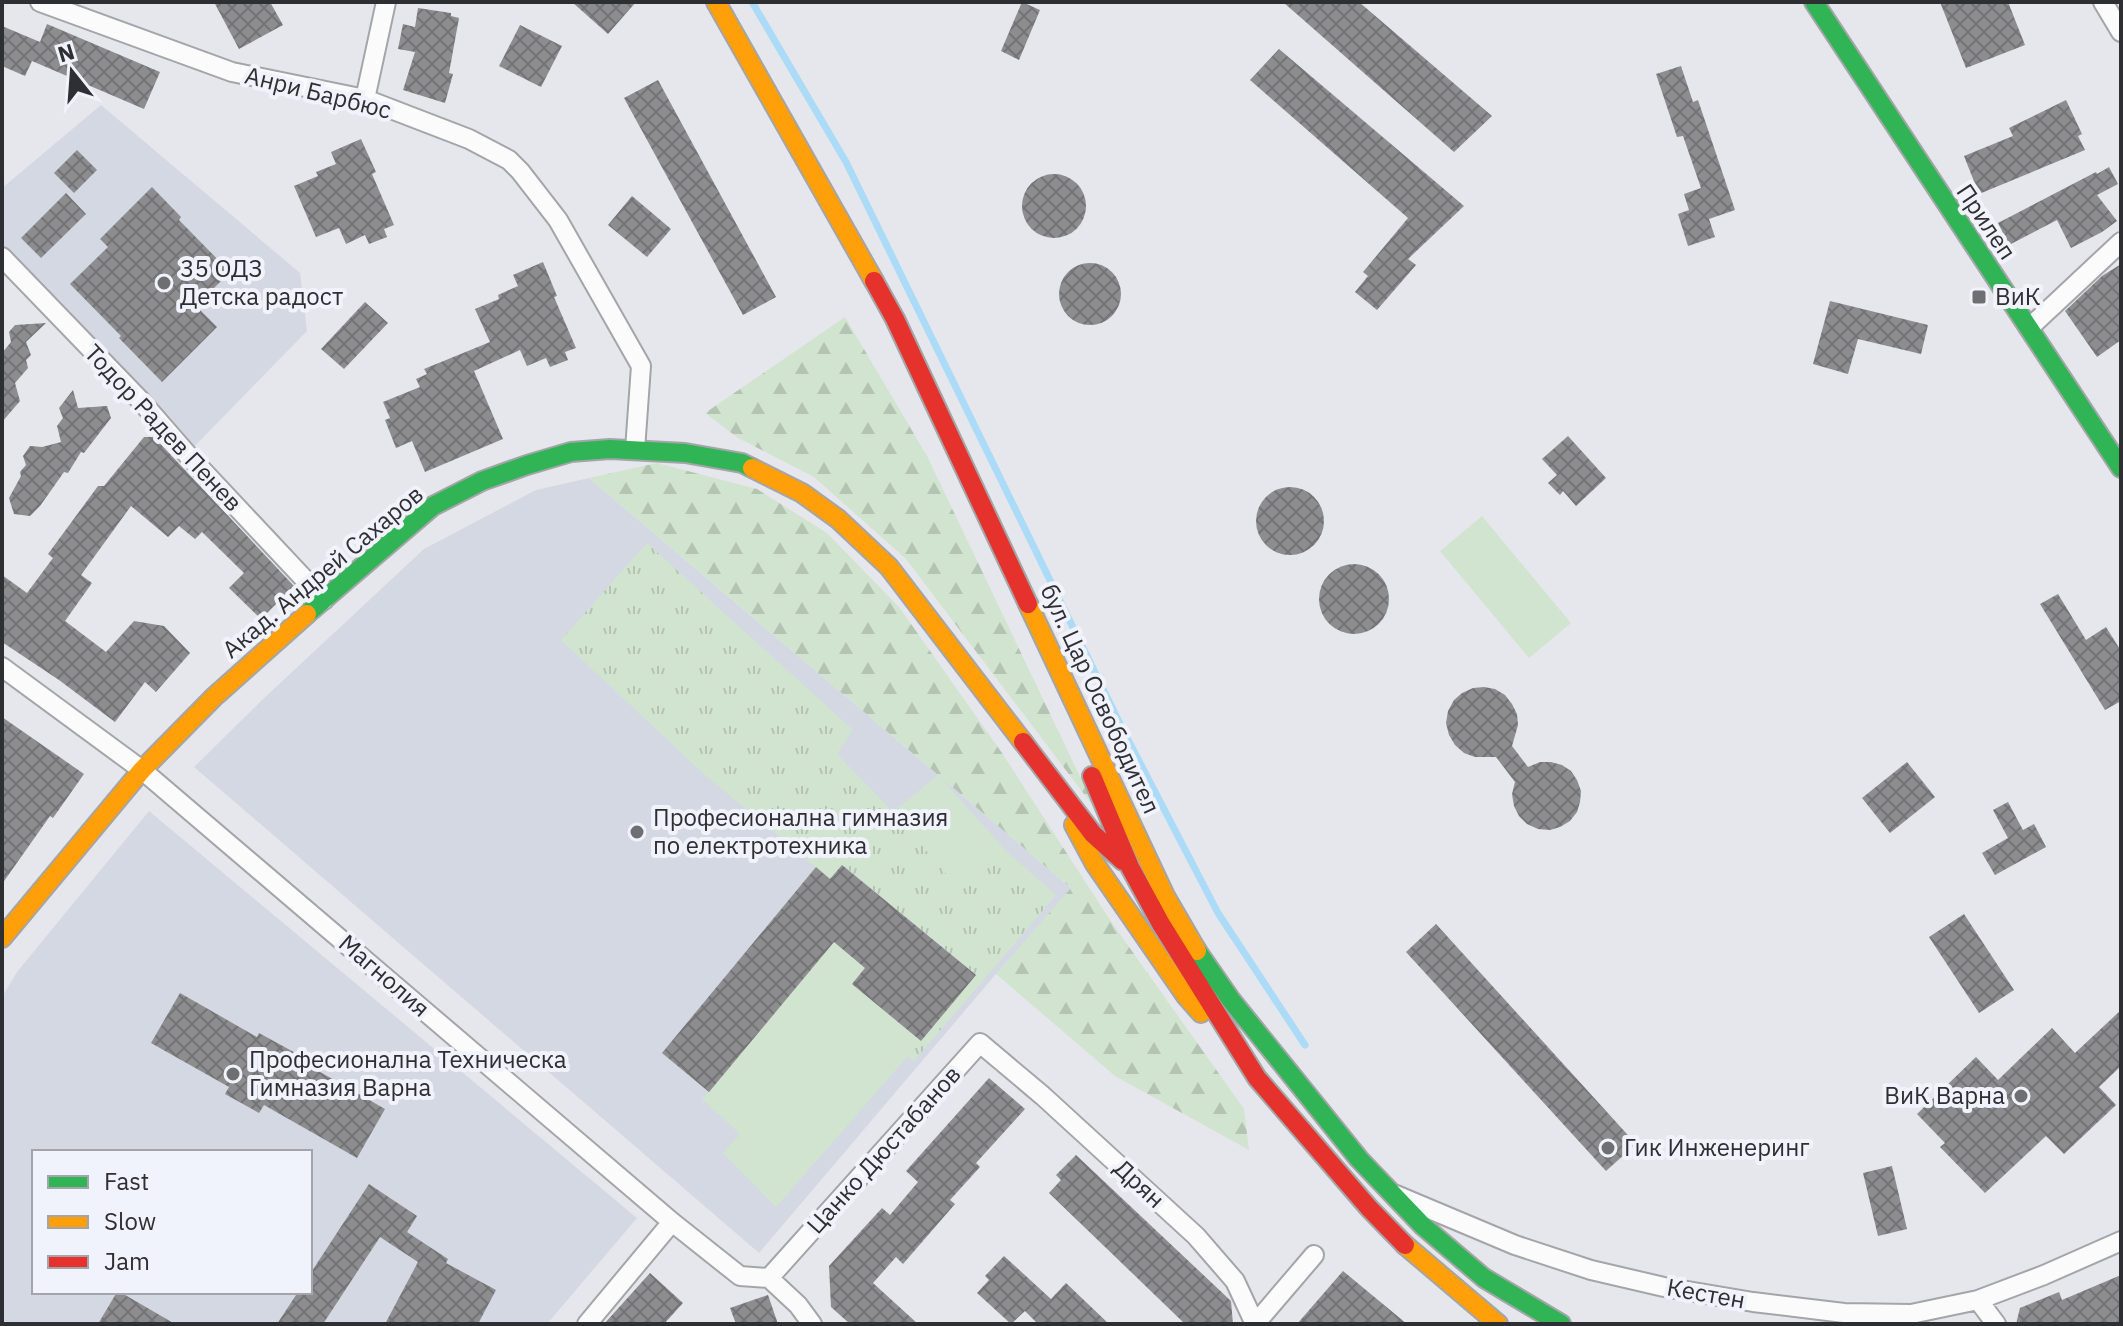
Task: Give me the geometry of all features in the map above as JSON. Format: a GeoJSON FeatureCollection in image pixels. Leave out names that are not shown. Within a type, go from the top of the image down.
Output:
{"type":"FeatureCollection","features":[{"type":"Feature","properties":{"kind":"main road","name":"бул. Цар Освободител"},"geometry":{"type":"LineString","coordinates":[[698,2],[898,357],[1062,704],[1130,867],[1161,924],[1257,1078],[1414,1254],[1498,1324]]}},
{"type":"Feature","properties":{"kind":"main road","name":"бул. Цар Освободител"},"geometry":{"type":"LineString","coordinates":[[716,2],[895,319],[1165,896],[1197,951],[1231,1000],[1328,1123],[1390,1192],[1440,1242],[1484,1278],[1561,1324]]}},
{"type":"Feature","properties":{"kind":"main road","name":"Прилеп"},"geometry":{"type":"LineString","coordinates":[[1814,2],[2121,468]]}},
{"type":"Feature","properties":{"kind":"main road","name":"Акад. Андрей Сахаров"},"geometry":{"type":"LineString","coordinates":[[2,938],[142,770],[214,697],[433,506],[482,481],[571,452],[610,449],[685,453],[742,463],[802,493],[838,519],[889,567],[1036,759]]}},
{"type":"Feature","properties":{"kind":"main road"},"geometry":{"type":"LineString","coordinates":[[1036,759],[1093,834],[1165,896]]}},
{"type":"Feature","properties":{"kind":"main road"},"geometry":{"type":"LineString","coordinates":[[1036,759],[1095,864],[1186,996],[1257,1078]]}},
{"type":"Feature","properties":{"kind":"street","name":"Анри Барбюс"},"geometry":{"type":"LineString","coordinates":[[40,2],[232,72],[365,99],[469,139],[509,160],[558,220],[641,366],[635,450]]}},
{"type":"Feature","properties":{"kind":"street"},"geometry":{"type":"LineString","coordinates":[[365,99],[386,2]]}},
{"type":"Feature","properties":{"kind":"street"},"geometry":{"type":"LineString","coordinates":[[2103,2],[2121,32]]}},
{"type":"Feature","properties":{"kind":"street"},"geometry":{"type":"LineString","coordinates":[[2029,328],[2121,242]]}},
{"type":"Feature","properties":{"kind":"street","name":"Тодор Радев Пенев"},"geometry":{"type":"LineString","coordinates":[[2,257],[140,400],[324,600]]}},
{"type":"Feature","properties":{"kind":"street","name":"Магнолия"},"geometry":{"type":"LineString","coordinates":[[2,667],[142,770],[672,1222],[740,1276],[769,1278],[798,1305],[812,1324]]}},
{"type":"Feature","properties":{"kind":"street","name":"Цанко Дюстабанов"},"geometry":{"type":"LineString","coordinates":[[769,1278],[980,1043],[1003,1061]]}},
{"type":"Feature","properties":{"kind":"street","name":"Дрян"},"geometry":{"type":"LineString","coordinates":[[1003,1061],[1196,1236],[1235,1281],[1255,1324]]}},
{"type":"Feature","properties":{"kind":"street","name":"Кестен"},"geometry":{"type":"LineString","coordinates":[[1390,1192],[1515,1245],[1591,1270],[1664,1287],[1844,1313],[1911,1314],[1978,1300],[2121,1241]]}},
{"type":"Feature","properties":{"kind":"street"},"geometry":{"type":"LineString","coordinates":[[587,1324],[672,1222]]}},
{"type":"Feature","properties":{"kind":"street"},"geometry":{"type":"LineString","coordinates":[[1255,1324],[1314,1255]]}},
{"type":"Feature","properties":{"kind":"street"},"geometry":{"type":"LineString","coordinates":[[1978,1300],[1996,1324]]}},
{"type":"Feature","properties":{"kind":"shaded area","name":"35 ОДЗ Детска радост"},"geometry":{"type":"Polygon","coordinates":[[[101,105],[300,273],[307,331],[187,454],[2,257],[2,188],[101,105]]]}},
{"type":"Feature","properties":{"kind":"shaded area","name":"Професионална гимназия по електротехника"},"geometry":{"type":"Polygon","coordinates":[[[589,478],[1072,889],[759,1253],[194,767],[424,549],[536,490],[589,478]]]}},
{"type":"Feature","properties":{"kind":"shaded area","name":"Професионална Техническа Гимназия Варна"},"geometry":{"type":"Polygon","coordinates":[[[149,811],[637,1218],[547,1324],[2,1324],[2,997],[17,972],[149,811]]]}},
{"type":"Feature","properties":{"kind":"green space"},"geometry":{"type":"Polygon","coordinates":[[[845,317],[927,456],[1096,810],[906,559],[814,477],[738,438],[705,413],[845,317]]]}},
{"type":"Feature","properties":{"kind":"green space"},"geometry":{"type":"Polygon","coordinates":[[[657,463],[757,489],[827,533],[899,607],[1002,753],[1110,920],[1244,1109],[1249,1150],[1115,1076],[996,974],[1071,888],[589,478],[657,463]]]}},
{"type":"Feature","properties":{"kind":"green space"},"geometry":{"type":"Polygon","coordinates":[[[1482,516],[1571,623],[1529,658],[1440,551],[1482,516]]]}},
{"type":"Feature","properties":{"kind":"green space"},"geometry":{"type":"Polygon","coordinates":[[[647,543],[853,730],[837,754],[893,812],[961,891],[1007,852],[1056,895],[914,1061],[908,1057],[975,974],[843,865],[830,879],[704,774],[561,640],[647,543]]]}},
{"type":"Feature","properties":{"kind":"green space"},"geometry":{"type":"Polygon","coordinates":[[[938,775],[1007,852],[961,892],[893,812],[938,775]]]}},
{"type":"Feature","properties":{"kind":"green space"},"geometry":{"type":"Polygon","coordinates":[[[834,942],[865,968],[852,984],[921,1041],[776,1207],[723,1153],[740,1134],[702,1099],[834,942]]]}},
{"type":"Feature","properties":{"kind":"building"},"geometry":{"type":"Polygon","coordinates":[[[214,2],[270,2],[283,25],[239,49],[214,2]]]}},
{"type":"Feature","properties":{"kind":"building"},"geometry":{"type":"Polygon","coordinates":[[[572,2],[636,2],[608,34],[572,2]]]}},
{"type":"Feature","properties":{"kind":"building"},"geometry":{"type":"Polygon","coordinates":[[[1022,2],[1040,10],[1019,60],[1001,51],[1022,2]]]}},
{"type":"Feature","properties":{"kind":"building"},"geometry":{"type":"Polygon","coordinates":[[[1283,2],[1359,2],[1492,116],[1454,152],[1283,2]]]}},
{"type":"Feature","properties":{"kind":"building"},"geometry":{"type":"Polygon","coordinates":[[[1940,2],[2008,2],[2025,45],[1966,68],[1940,2]]]}},
{"type":"Feature","properties":{"kind":"building"},"geometry":{"type":"Polygon","coordinates":[[[418,8],[451,13],[451,16],[459,18],[449,73],[453,74],[445,103],[403,90],[415,52],[398,49],[403,24],[415,27],[418,8]]]}},
{"type":"Feature","properties":{"kind":"building"},"geometry":{"type":"Polygon","coordinates":[[[47,24],[160,72],[144,109],[32,61],[25,76],[2,66],[2,26],[40,42],[47,24]]]}},
{"type":"Feature","properties":{"kind":"building"},"geometry":{"type":"Polygon","coordinates":[[[520,25],[562,46],[541,87],[499,66],[520,25]]]}},
{"type":"Feature","properties":{"kind":"building"},"geometry":{"type":"Polygon","coordinates":[[[1279,49],[1464,206],[1408,259],[1416,265],[1377,310],[1355,292],[1368,276],[1363,272],[1408,218],[1250,80],[1279,49]]]}},
{"type":"Feature","properties":{"kind":"building"},"geometry":{"type":"Polygon","coordinates":[[[1681,66],[1693,102],[1698,100],[1735,210],[1709,219],[1715,237],[1688,246],[1678,214],[1689,210],[1684,194],[1701,188],[1683,136],[1677,137],[1656,74],[1681,66]]]}},
{"type":"Feature","properties":{"kind":"building"},"geometry":{"type":"Polygon","coordinates":[[[658,80],[776,297],[743,315],[624,98],[658,80]]]}},
{"type":"Feature","properties":{"kind":"building"},"geometry":{"type":"Polygon","coordinates":[[[2066,100],[2082,134],[2078,136],[2085,150],[1979,194],[1964,156],[2013,136],[2009,128],[2066,100]]]}},
{"type":"Feature","properties":{"kind":"building"},"geometry":{"type":"Polygon","coordinates":[[[361,139],[394,225],[384,229],[387,237],[369,244],[365,235],[346,244],[339,228],[316,237],[294,186],[336,164],[331,152],[361,139]]]}},
{"type":"Feature","properties":{"kind":"building"},"geometry":{"type":"Polygon","coordinates":[[[77,150],[97,170],[74,193],[54,173],[77,150]]]}},
{"type":"Feature","properties":{"kind":"building"},"geometry":{"type":"Polygon","coordinates":[[[2109,167],[2118,184],[2097,195],[2117,221],[2071,248],[2057,220],[2009,245],[1998,223],[2109,167]]]}},
{"type":"Feature","properties":{"kind":"building"},"geometry":{"type":"Polygon","coordinates":[[[1054,174],[1077,183],[1086,206],[1077,229],[1054,238],[1031,229],[1022,206],[1031,183],[1054,174]]]}},
{"type":"Feature","properties":{"kind":"building"},"geometry":{"type":"Polygon","coordinates":[[[152,187],[181,217],[179,220],[230,272],[196,306],[217,327],[162,382],[70,284],[108,247],[100,239],[152,187]]]}},
{"type":"Feature","properties":{"kind":"building"},"geometry":{"type":"Polygon","coordinates":[[[66,193],[86,214],[41,258],[21,238],[66,193]]]}},
{"type":"Feature","properties":{"kind":"building"},"geometry":{"type":"Polygon","coordinates":[[[632,196],[671,229],[647,257],[608,225],[632,196]]]}},
{"type":"Feature","properties":{"kind":"building"},"geometry":{"type":"Polygon","coordinates":[[[543,262],[576,348],[565,352],[568,360],[550,367],[546,358],[527,366],[520,350],[474,371],[503,439],[425,472],[412,441],[396,448],[385,420],[390,418],[383,402],[420,387],[416,379],[427,374],[424,369],[490,342],[475,309],[499,299],[498,295],[518,286],[513,275],[543,262]]]}},
{"type":"Feature","properties":{"kind":"building"},"geometry":{"type":"Polygon","coordinates":[[[1090,263],[1112,272],[1121,294],[1112,316],[1090,325],[1068,316],[1059,294],[1068,272],[1090,263]]]}},
{"type":"Feature","properties":{"kind":"building"},"geometry":{"type":"Polygon","coordinates":[[[2121,264],[2121,340],[2097,357],[2065,311],[2102,276],[2121,264]]]}},
{"type":"Feature","properties":{"kind":"building"},"geometry":{"type":"Polygon","coordinates":[[[1830,301],[1928,325],[1921,354],[1858,339],[1848,374],[1813,364],[1830,301]]]}},
{"type":"Feature","properties":{"kind":"building"},"geometry":{"type":"Polygon","coordinates":[[[365,302],[388,323],[344,369],[321,349],[365,302]]]}},
{"type":"Feature","properties":{"kind":"building"},"geometry":{"type":"Polygon","coordinates":[[[46,323],[26,342],[31,355],[26,360],[28,368],[15,383],[20,401],[2,422],[2,353],[11,342],[9,332],[15,325],[46,323]]]}},
{"type":"Feature","properties":{"kind":"building"},"geometry":{"type":"Polygon","coordinates":[[[73,390],[78,408],[107,406],[111,418],[30,516],[14,514],[9,498],[26,465],[23,456],[30,446],[42,447],[61,442],[57,426],[63,418],[59,408],[73,390]]]}},
{"type":"Feature","properties":{"kind":"building"},"geometry":{"type":"Polygon","coordinates":[[[1568,436],[1606,478],[1576,506],[1563,491],[1560,495],[1548,483],[1557,475],[1542,459],[1568,436]]]}},
{"type":"Feature","properties":{"kind":"building"},"geometry":{"type":"Polygon","coordinates":[[[144,437],[154,437],[294,586],[261,619],[229,588],[244,573],[202,532],[195,539],[179,526],[168,537],[131,506],[81,575],[92,583],[65,621],[106,652],[134,621],[164,626],[190,653],[156,692],[145,682],[115,722],[2,642],[2,575],[27,593],[53,558],[48,554],[98,486],[104,486],[144,437]]]}},
{"type":"Feature","properties":{"kind":"building"},"geometry":{"type":"Polygon","coordinates":[[[1290,487],[1314,497],[1324,521],[1314,545],[1290,555],[1266,545],[1256,521],[1266,497],[1290,487]]]}},
{"type":"Feature","properties":{"kind":"building"},"geometry":{"type":"Polygon","coordinates":[[[1354,564],[1379,574],[1389,599],[1379,624],[1354,634],[1329,624],[1319,599],[1329,574],[1354,564]]]}},
{"type":"Feature","properties":{"kind":"building"},"geometry":{"type":"Polygon","coordinates":[[[2058,594],[2086,640],[2106,627],[2121,651],[2121,701],[2105,710],[2040,604],[2058,594]]]}},
{"type":"Feature","properties":{"kind":"building"},"geometry":{"type":"Polygon","coordinates":[[[1484,687],[1505,695],[1512,704],[1518,725],[1512,746],[1528,767],[1551,762],[1571,771],[1577,780],[1581,791],[1577,812],[1560,827],[1538,829],[1527,824],[1514,806],[1512,794],[1515,782],[1496,757],[1475,757],[1464,753],[1449,735],[1446,723],[1454,700],[1473,688],[1484,687]]]}},
{"type":"Feature","properties":{"kind":"building"},"geometry":{"type":"Polygon","coordinates":[[[2,717],[84,774],[2,884],[2,717]]]}},
{"type":"Feature","properties":{"kind":"building"},"geometry":{"type":"Polygon","coordinates":[[[1907,762],[1935,797],[1890,833],[1862,798],[1907,762]]]}},
{"type":"Feature","properties":{"kind":"building"},"geometry":{"type":"Polygon","coordinates":[[[2008,802],[2023,830],[2034,824],[2046,847],[1995,875],[1982,853],[2008,838],[1993,810],[2008,802]]]}},
{"type":"Feature","properties":{"kind":"building"},"geometry":{"type":"Polygon","coordinates":[[[842,865],[976,975],[921,1041],[852,984],[865,968],[834,942],[709,1092],[662,1053],[816,867],[830,879],[842,865]]]}},
{"type":"Feature","properties":{"kind":"building"},"geometry":{"type":"Polygon","coordinates":[[[1964,914],[2014,990],[1979,1013],[1929,937],[1964,914]]]}},
{"type":"Feature","properties":{"kind":"building"},"geometry":{"type":"Polygon","coordinates":[[[1436,924],[1636,1144],[1606,1171],[1406,952],[1436,924]]]}},
{"type":"Feature","properties":{"kind":"building"},"geometry":{"type":"Polygon","coordinates":[[[180,993],[257,1037],[259,1033],[301,1056],[299,1060],[385,1109],[357,1158],[264,1105],[259,1113],[225,1094],[229,1087],[151,1043],[180,993]]]}},
{"type":"Feature","properties":{"kind":"building","name":"ВиК Варна"},"geometry":{"type":"Polygon","coordinates":[[[2121,1010],[2121,1066],[2099,1087],[2116,1105],[2064,1154],[2046,1136],[1985,1193],[1940,1147],[1945,1143],[1917,1114],[1976,1057],[1998,1080],[2052,1028],[2075,1053],[2121,1010]]]}},
{"type":"Feature","properties":{"kind":"building"},"geometry":{"type":"Polygon","coordinates":[[[989,1078],[1025,1109],[976,1163],[980,1167],[950,1200],[955,1204],[903,1264],[896,1257],[873,1283],[918,1324],[850,1324],[831,1307],[829,1266],[882,1208],[890,1215],[918,1182],[906,1171],[989,1078]]]}},
{"type":"Feature","properties":{"kind":"building"},"geometry":{"type":"Polygon","coordinates":[[[1076,1155],[1231,1301],[1233,1324],[1185,1324],[1049,1193],[1061,1180],[1056,1175],[1076,1155]]]}},
{"type":"Feature","properties":{"kind":"building"},"geometry":{"type":"Polygon","coordinates":[[[1892,1166],[1907,1229],[1878,1236],[1863,1173],[1892,1166]]]}},
{"type":"Feature","properties":{"kind":"building"},"geometry":{"type":"Polygon","coordinates":[[[369,1184],[417,1216],[407,1232],[448,1259],[446,1263],[496,1290],[478,1324],[385,1324],[418,1262],[380,1237],[323,1324],[277,1324],[297,1294],[312,1294],[312,1271],[369,1184]]]}},
{"type":"Feature","properties":{"kind":"building"},"geometry":{"type":"Polygon","coordinates":[[[1004,1256],[1051,1299],[1066,1283],[1109,1324],[1038,1324],[1025,1311],[1011,1324],[977,1293],[989,1280],[985,1276],[1004,1256]]]}},
{"type":"Feature","properties":{"kind":"building"},"geometry":{"type":"Polygon","coordinates":[[[1343,1271],[1407,1324],[1297,1324],[1343,1271]]]}},
{"type":"Feature","properties":{"kind":"building"},"geometry":{"type":"Polygon","coordinates":[[[650,1273],[683,1303],[664,1324],[604,1324],[650,1273]]]}},
{"type":"Feature","properties":{"kind":"building"},"geometry":{"type":"Polygon","coordinates":[[[2121,1275],[2121,1324],[2016,1324],[2020,1308],[2059,1292],[2062,1300],[2121,1275]]]}},
{"type":"Feature","properties":{"kind":"building"},"geometry":{"type":"Polygon","coordinates":[[[116,1294],[123,1294],[175,1324],[98,1324],[116,1294]]]}},
{"type":"Feature","properties":{"kind":"building"},"geometry":{"type":"Polygon","coordinates":[[[768,1295],[778,1324],[736,1324],[730,1308],[768,1295]]]}},
{"type":"Feature","properties":{"kind":"waterway"},"geometry":{"type":"LineString","coordinates":[[752,2],[846,162],[1125,734],[1218,913],[1305,1045]]}},
{"type":"Feature","properties":{"kind":"traffic: fast"},"geometry":{"type":"LineString","coordinates":[[1814,2],[2121,468]]}},
{"type":"Feature","properties":{"kind":"traffic: fast"},"geometry":{"type":"LineString","coordinates":[[307,614],[433,506],[482,481],[527,465],[571,452],[610,449],[685,453],[742,463],[752,468]]}},
{"type":"Feature","properties":{"kind":"traffic: fast"},"geometry":{"type":"LineString","coordinates":[[1197,951],[1231,1000],[1359,1159],[1423,1226],[1484,1278],[1561,1324]]}},
{"type":"Feature","properties":{"kind":"traffic: slow"},"geometry":{"type":"LineString","coordinates":[[716,2],[874,281]]}},
{"type":"Feature","properties":{"kind":"traffic: slow"},"geometry":{"type":"LineString","coordinates":[[752,468],[802,493],[838,519],[889,567],[1023,742]]}},
{"type":"Feature","properties":{"kind":"traffic: slow"},"geometry":{"type":"LineString","coordinates":[[1028,604],[1165,896],[1197,951]]}},
{"type":"Feature","properties":{"kind":"traffic: slow"},"geometry":{"type":"LineString","coordinates":[[2,938],[142,770],[214,697],[307,614]]}},
{"type":"Feature","properties":{"kind":"traffic: slow"},"geometry":{"type":"LineString","coordinates":[[1074,825],[1095,864],[1201,1013]]}},
{"type":"Feature","properties":{"kind":"traffic: slow"},"geometry":{"type":"LineString","coordinates":[[1405,1245],[1498,1324]]}},
{"type":"Feature","properties":{"kind":"traffic: jam"},"geometry":{"type":"LineString","coordinates":[[874,281],[895,319],[1028,604]]}},
{"type":"Feature","properties":{"kind":"traffic: jam"},"geometry":{"type":"LineString","coordinates":[[1023,742],[1093,834],[1123,861]]}},
{"type":"Feature","properties":{"kind":"traffic: jam"},"geometry":{"type":"LineString","coordinates":[[1092,776],[1130,867],[1161,924],[1257,1078],[1369,1208],[1405,1245]]}},
{"type":"Feature","properties":{"kind":"place","name":"35 ОДЗ Детска радост"},"geometry":{"type":"Point","coordinates":[164,283]}},
{"type":"Feature","properties":{"kind":"place","name":"ВиК"},"geometry":{"type":"Point","coordinates":[1979,297]}},
{"type":"Feature","properties":{"kind":"place","name":"Професионална гимназия по електротехника"},"geometry":{"type":"Point","coordinates":[637,832]}},
{"type":"Feature","properties":{"kind":"place","name":"Професионална Техническа Гимназия Варна"},"geometry":{"type":"Point","coordinates":[233,1074]}},
{"type":"Feature","properties":{"kind":"place","name":"ВиК Варна"},"geometry":{"type":"Point","coordinates":[2021,1096]}},
{"type":"Feature","properties":{"kind":"place","name":"Гик Инженеринг"},"geometry":{"type":"Point","coordinates":[1608,1148]}}]}
